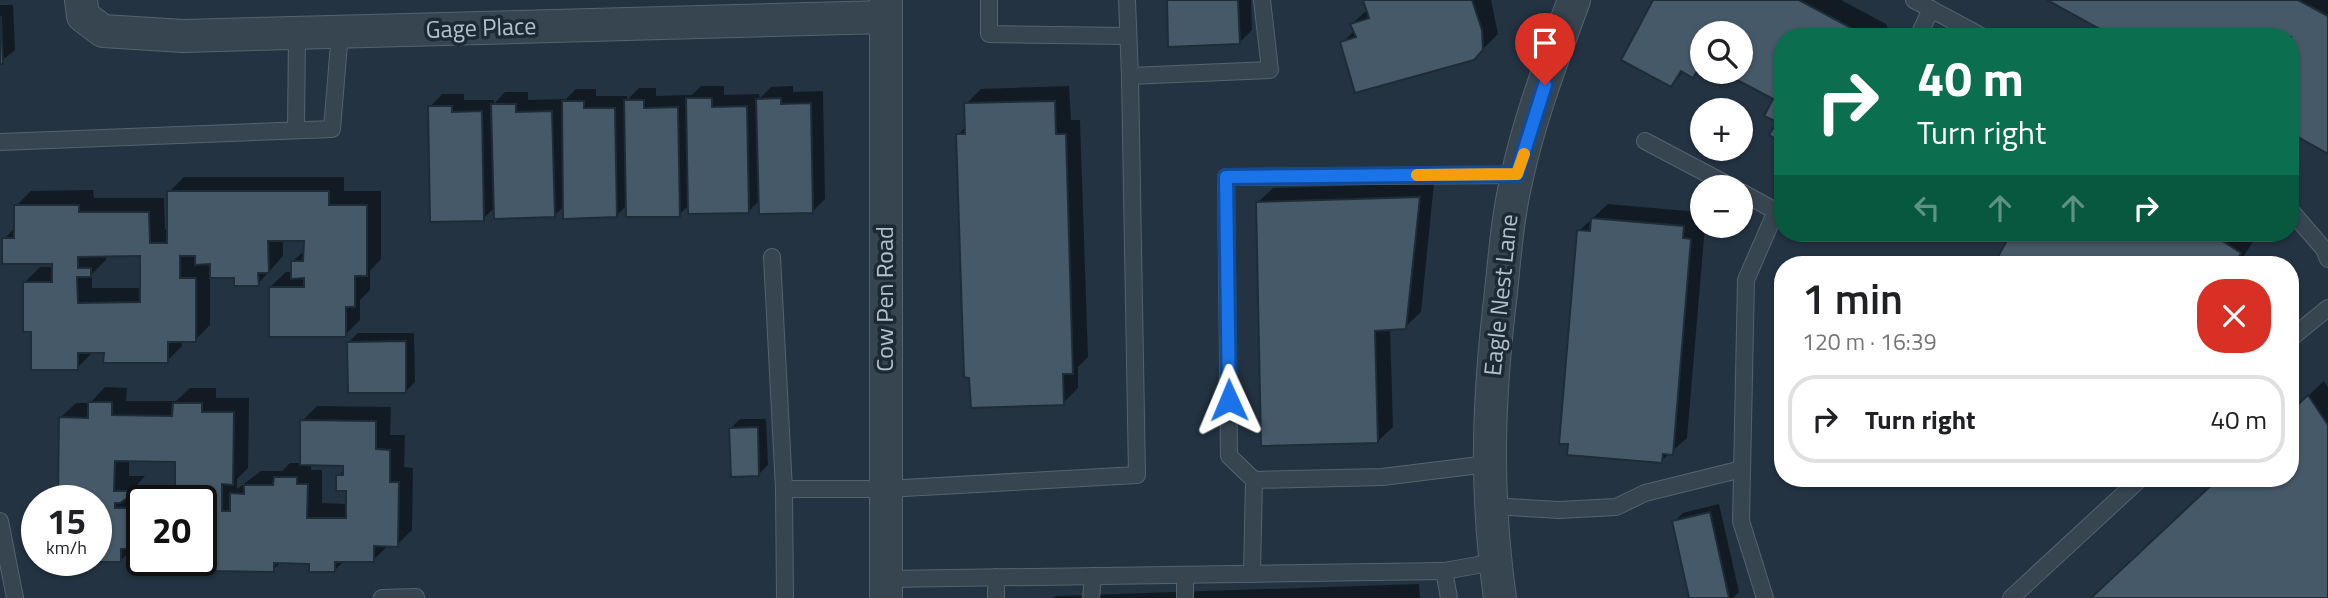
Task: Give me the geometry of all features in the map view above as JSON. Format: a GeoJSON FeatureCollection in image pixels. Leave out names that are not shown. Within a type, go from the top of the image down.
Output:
{"type":"FeatureCollection","features":[{"type":"Feature","properties":{"kind":"street","name":"Eagle Nest Lane"},"geometry":{"type":"LineString","coordinates":[[1500,598],[1488,464],[1496,333],[1509,217],[1517,174],[1574,0]]}},
{"type":"Feature","properties":{"kind":"street","name":"Gage Place"},"geometry":{"type":"LineString","coordinates":[[82,8],[103,31],[183,36],[885,9]]}},
{"type":"Feature","properties":{"kind":"street","name":"Cow Pen Road"},"geometry":{"type":"LineString","coordinates":[[885,9],[886,588]]}},
{"type":"Feature","properties":{"kind":"lane"},"geometry":{"type":"LineString","coordinates":[[989,0],[989,34],[1128,36]]}},
{"type":"Feature","properties":{"kind":"lane"},"geometry":{"type":"LineString","coordinates":[[784,489],[886,489],[1137,475],[1130,76],[1126,0]]}},
{"type":"Feature","properties":{"kind":"lane"},"geometry":{"type":"LineString","coordinates":[[1130,76],[1270,70],[1262,0]]}},
{"type":"Feature","properties":{"kind":"lane"},"geometry":{"type":"LineString","coordinates":[[1919,28],[1921,3],[1967,28]]}},
{"type":"Feature","properties":{"kind":"lane"},"geometry":{"type":"LineString","coordinates":[[0,142],[332,129],[340,32]]}},
{"type":"Feature","properties":{"kind":"lane"},"geometry":{"type":"LineString","coordinates":[[296,130],[297,33]]}},
{"type":"Feature","properties":{"kind":"lane"},"geometry":{"type":"LineString","coordinates":[[1645,141],[1709,175]]}},
{"type":"Feature","properties":{"kind":"lane"},"geometry":{"type":"LineString","coordinates":[[1488,464],[1382,477],[1254,480],[1229,456],[1226,177],[1517,174]]}},
{"type":"Feature","properties":{"kind":"lane"},"geometry":{"type":"LineString","coordinates":[[1753,198],[1774,210]]}},
{"type":"Feature","properties":{"kind":"lane"},"geometry":{"type":"LineString","coordinates":[[2299,220],[2324,249],[2328,259]]}},
{"type":"Feature","properties":{"kind":"lane"},"geometry":{"type":"LineString","coordinates":[[1765,598],[1741,521],[1746,280],[1774,225]]}},
{"type":"Feature","properties":{"kind":"lane"},"geometry":{"type":"LineString","coordinates":[[772,257],[784,489],[785,598]]}},
{"type":"Feature","properties":{"kind":"lane"},"geometry":{"type":"LineString","coordinates":[[2299,332],[2328,308]]}},
{"type":"Feature","properties":{"kind":"lane"},"geometry":{"type":"LineString","coordinates":[[1490,506],[1559,510],[1616,507],[1645,493],[1742,469]]}},
{"type":"Feature","properties":{"kind":"lane"},"geometry":{"type":"LineString","coordinates":[[1252,574],[1254,480]]}},
{"type":"Feature","properties":{"kind":"lane"},"geometry":{"type":"LineString","coordinates":[[2011,598],[2131,487]]}},
{"type":"Feature","properties":{"kind":"lane"},"geometry":{"type":"LineString","coordinates":[[0,521],[15,598]]}},
{"type":"Feature","properties":{"kind":"lane"},"geometry":{"type":"LineString","coordinates":[[886,588],[996,577],[1444,571],[1495,562]]}},
{"type":"Feature","properties":{"kind":"lane"},"geometry":{"type":"LineString","coordinates":[[1444,571],[1449,598]]}},
{"type":"Feature","properties":{"kind":"lane"},"geometry":{"type":"LineString","coordinates":[[1185,575],[1185,598]]}},
{"type":"Feature","properties":{"kind":"lane"},"geometry":{"type":"LineString","coordinates":[[1091,598],[1093,576]]}},
{"type":"Feature","properties":{"kind":"lane"},"geometry":{"type":"LineString","coordinates":[[996,577],[996,598]]}},
{"type":"Feature","properties":{"kind":"lane"},"geometry":{"type":"LineString","coordinates":[[382,598],[416,597]]}},
{"type":"Feature","properties":{"kind":"building"},"geometry":{"type":"Polygon","coordinates":[[[1167,0],[1238,0],[1240,44],[1168,47],[1167,0]]]}},
{"type":"Feature","properties":{"kind":"building"},"geometry":{"type":"Polygon","coordinates":[[[1363,0],[1472,0],[1482,30],[1483,50],[1474,60],[1355,93],[1340,42],[1356,37],[1350,24],[1369,18],[1363,0]]]}},
{"type":"Feature","properties":{"kind":"building"},"geometry":{"type":"Polygon","coordinates":[[[1653,0],[1799,0],[1851,28],[1774,28],[1774,121],[1764,116],[1773,99],[1745,84],[1753,84],[1753,21],[1690,21],[1690,76],[1681,71],[1671,87],[1621,60],[1653,0]]]}},
{"type":"Feature","properties":{"kind":"building"},"geometry":{"type":"Polygon","coordinates":[[[2047,0],[2298,0],[2328,16],[2328,154],[2299,138],[2299,28],[2098,28],[2047,0]]]}},
{"type":"Feature","properties":{"kind":"building"},"geometry":{"type":"Polygon","coordinates":[[[1,17],[3,64],[0,64],[1,17]]]}},
{"type":"Feature","properties":{"kind":"building"},"geometry":{"type":"Polygon","coordinates":[[[686,98],[712,98],[712,107],[747,106],[749,213],[688,214],[686,98]]]}},
{"type":"Feature","properties":{"kind":"building"},"geometry":{"type":"Polygon","coordinates":[[[781,98],[781,104],[811,103],[813,213],[759,214],[756,99],[781,98]]]}},
{"type":"Feature","properties":{"kind":"building"},"geometry":{"type":"Polygon","coordinates":[[[624,100],[644,100],[644,108],[678,107],[680,217],[626,217],[624,100]]]}},
{"type":"Feature","properties":{"kind":"building"},"geometry":{"type":"Polygon","coordinates":[[[562,101],[584,101],[584,108],[615,108],[617,217],[563,219],[562,101]]]}},
{"type":"Feature","properties":{"kind":"building"},"geometry":{"type":"Polygon","coordinates":[[[1055,101],[1056,134],[1066,134],[1073,374],[1063,374],[1064,405],[971,408],[969,378],[964,377],[956,134],[965,134],[964,103],[1055,101]]]}},
{"type":"Feature","properties":{"kind":"building"},"geometry":{"type":"Polygon","coordinates":[[[491,104],[516,104],[516,112],[552,111],[555,217],[494,219],[491,104]]]}},
{"type":"Feature","properties":{"kind":"building"},"geometry":{"type":"Polygon","coordinates":[[[428,106],[452,106],[452,112],[482,111],[484,221],[430,222],[428,106]]]}},
{"type":"Feature","properties":{"kind":"building"},"geometry":{"type":"Polygon","coordinates":[[[167,191],[329,191],[329,205],[367,205],[367,276],[355,276],[355,307],[346,307],[346,337],[269,337],[269,287],[304,287],[304,278],[291,279],[291,261],[303,261],[304,241],[268,241],[269,273],[258,273],[259,286],[234,286],[234,278],[210,278],[210,264],[195,265],[195,256],[180,256],[180,278],[196,278],[196,342],[168,342],[168,363],[103,363],[104,353],[78,353],[78,370],[31,370],[31,332],[23,332],[23,282],[52,282],[52,264],[2,264],[2,238],[14,238],[14,205],[79,205],[79,212],[149,212],[150,243],[167,243],[167,191]],[[140,256],[78,257],[78,268],[91,268],[91,277],[77,277],[78,303],[140,302],[140,256]]]}},
{"type":"Feature","properties":{"kind":"building"},"geometry":{"type":"Polygon","coordinates":[[[1420,197],[1406,329],[1375,331],[1378,443],[1261,446],[1256,202],[1420,197]]]}},
{"type":"Feature","properties":{"kind":"building"},"geometry":{"type":"Polygon","coordinates":[[[1591,218],[1684,226],[1683,238],[1691,239],[1673,455],[1663,454],[1662,463],[1567,455],[1568,444],[1559,444],[1577,230],[1590,231],[1591,218]]]}},
{"type":"Feature","properties":{"kind":"building"},"geometry":{"type":"Polygon","coordinates":[[[2006,242],[2224,242],[2241,253],[2239,256],[1998,256],[2006,242]]]}},
{"type":"Feature","properties":{"kind":"building"},"geometry":{"type":"Polygon","coordinates":[[[406,341],[406,393],[348,393],[347,342],[406,341]]]}},
{"type":"Feature","properties":{"kind":"building"},"geometry":{"type":"Polygon","coordinates":[[[2308,395],[2328,425],[2328,598],[2091,598],[2209,487],[2299,487],[2299,403],[2308,395]]]}},
{"type":"Feature","properties":{"kind":"building"},"geometry":{"type":"Polygon","coordinates":[[[88,402],[112,402],[112,415],[172,416],[173,403],[202,403],[202,412],[234,412],[233,485],[222,484],[222,511],[230,511],[230,493],[244,494],[244,485],[273,485],[274,477],[297,477],[297,484],[308,484],[307,518],[346,518],[346,491],[336,491],[336,475],[343,475],[343,466],[300,465],[300,420],[376,421],[376,449],[390,450],[390,482],[399,482],[398,547],[374,546],[374,562],[335,562],[335,572],[309,572],[309,564],[274,563],[274,572],[217,571],[217,485],[175,485],[175,462],[115,461],[114,491],[126,491],[126,499],[115,503],[115,508],[126,508],[126,549],[121,549],[121,562],[112,562],[112,485],[58,485],[59,417],[88,418],[88,402]]]}},
{"type":"Feature","properties":{"kind":"building"},"geometry":{"type":"Polygon","coordinates":[[[758,427],[759,476],[731,477],[729,428],[758,427]]]}},
{"type":"Feature","properties":{"kind":"building"},"geometry":{"type":"Polygon","coordinates":[[[1710,512],[1729,598],[1689,598],[1672,521],[1710,512]]]}},
{"type":"Feature","properties":{"kind":"slow traffic"},"geometry":{"type":"LineString","coordinates":[[1417,175],[1517,174],[1524,154]]}},
{"type":"Feature","properties":{"kind":"route"},"geometry":{"type":"LineString","coordinates":[[1229,400],[1226,177],[1517,174],[1545,85]]}}]}
